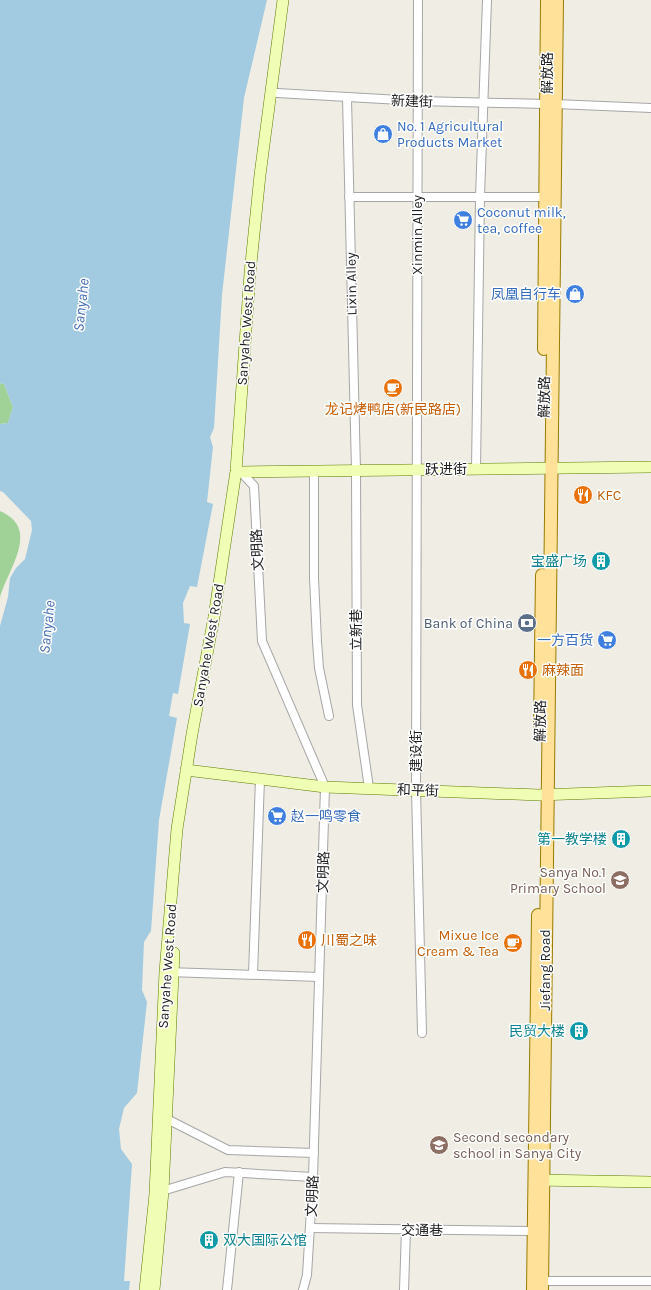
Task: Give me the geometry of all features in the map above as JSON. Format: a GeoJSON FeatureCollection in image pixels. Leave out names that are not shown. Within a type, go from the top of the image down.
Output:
{"type":"FeatureCollection","features":[{"type":"Feature","properties":{"kind":"main road","name":"Sanyahe West Road"},"geometry":{"type":"LineString","coordinates":[[189,770],[236,471],[250,272],[260,175],[283,0]]}},
{"type":"Feature","properties":{"kind":"main road","name":"Sanyahe West Road"},"geometry":{"type":"LineString","coordinates":[[154,1290],[177,829],[232,542],[241,472],[255,272],[289,0]]}},
{"type":"Feature","properties":{"kind":"main road","name":"解放路"},"geometry":{"type":"LineString","coordinates":[[543,794],[551,104],[547,0]]}},
{"type":"Feature","properties":{"kind":"main road","name":"解放路"},"geometry":{"type":"LineString","coordinates":[[547,469],[546,197],[556,0]]}},
{"type":"Feature","properties":{"kind":"main road","name":"跃进街"},"geometry":{"type":"LineString","coordinates":[[241,472],[651,467]]}},
{"type":"Feature","properties":{"kind":"main road","name":"和平街"},"geometry":{"type":"LineString","coordinates":[[189,770],[325,787],[543,794],[651,791]]}},
{"type":"Feature","properties":{"kind":"main road","name":"Jiefang Road"},"geometry":{"type":"LineString","coordinates":[[539,1287],[543,794]]}},
{"type":"Feature","properties":{"kind":"main road"},"geometry":{"type":"LineString","coordinates":[[539,1177],[651,1175]]}},
{"type":"Feature","properties":{"kind":"main road","name":"Jiefang Road"},"geometry":{"type":"LineString","coordinates":[[539,1177],[534,1231],[539,1287]]}},
{"type":"Feature","properties":{"kind":"main road"},"geometry":{"type":"LineString","coordinates":[[539,1177],[651,1182]]}},
{"type":"Feature","properties":{"kind":"main road","name":"Sanyahe West Road"},"geometry":{"type":"LineString","coordinates":[[145,1290],[159,1193]]}},
{"type":"Feature","properties":{"kind":"street","name":"Xinmin Alley"},"geometry":{"type":"LineString","coordinates":[[416,470],[418,0]]}},
{"type":"Feature","properties":{"kind":"street"},"geometry":{"type":"LineString","coordinates":[[476,469],[480,197],[487,0]]}},
{"type":"Feature","properties":{"kind":"street","name":"新建街"},"geometry":{"type":"LineString","coordinates":[[278,93],[418,101],[651,108]]}},
{"type":"Feature","properties":{"kind":"street","name":"Lixin Alley"},"geometry":{"type":"LineString","coordinates":[[347,98],[356,470]]}},
{"type":"Feature","properties":{"kind":"street"},"geometry":{"type":"LineString","coordinates":[[349,197],[546,197]]}},
{"type":"Feature","properties":{"kind":"street","name":"立新巷"},"geometry":{"type":"LineString","coordinates":[[356,470],[357,706],[369,788]]}},
{"type":"Feature","properties":{"kind":"street","name":"建设街"},"geometry":{"type":"LineString","coordinates":[[416,470],[416,790],[422,1033]]}},
{"type":"Feature","properties":{"kind":"street"},"geometry":{"type":"LineString","coordinates":[[314,471],[314,578],[317,642],[319,668],[329,716]]}},
{"type":"Feature","properties":{"kind":"street","name":"文明路"},"geometry":{"type":"LineString","coordinates":[[241,472],[254,486],[262,641],[325,787],[313,1177],[307,1275],[303,1290]]}},
{"type":"Feature","properties":{"kind":"street"},"geometry":{"type":"LineString","coordinates":[[253,974],[260,779]]}},
{"type":"Feature","properties":{"kind":"street"},"geometry":{"type":"LineString","coordinates":[[169,972],[319,977]]}},
{"type":"Feature","properties":{"kind":"street"},"geometry":{"type":"LineString","coordinates":[[162,1117],[228,1150],[314,1153]]}},
{"type":"Feature","properties":{"kind":"street"},"geometry":{"type":"LineString","coordinates":[[159,1193],[225,1172],[313,1177]]}},
{"type":"Feature","properties":{"kind":"street"},"geometry":{"type":"LineString","coordinates":[[227,1290],[239,1172]]}},
{"type":"Feature","properties":{"kind":"street","name":"交通巷"},"geometry":{"type":"LineString","coordinates":[[310,1228],[534,1231]]}},
{"type":"Feature","properties":{"kind":"street"},"geometry":{"type":"LineString","coordinates":[[404,1290],[406,1229]]}},
{"type":"Feature","properties":{"kind":"street"},"geometry":{"type":"LineString","coordinates":[[539,1287],[651,1281]]}},
{"type":"Feature","properties":{"kind":"green space"},"geometry":{"type":"Polygon","coordinates":[[[0,383],[4,384],[13,407],[8,423],[0,424],[0,383]]]}},
{"type":"Feature","properties":{"kind":"green space"},"geometry":{"type":"Polygon","coordinates":[[[0,511],[12,519],[19,528],[20,539],[14,563],[0,598],[0,511]]]}},
{"type":"Feature","properties":{"kind":"water","name":"Sanyahe"},"geometry":{"type":"Polygon","coordinates":[[[0,0],[267,0],[244,98],[222,295],[214,428],[210,437],[213,447],[207,502],[213,504],[197,587],[190,586],[183,603],[184,623],[190,624],[178,694],[173,693],[169,716],[177,718],[159,820],[151,931],[144,942],[142,990],[147,1002],[137,1093],[124,1108],[119,1129],[121,1149],[132,1164],[124,1281],[130,1281],[129,1290],[0,1290],[0,626],[8,597],[10,578],[16,568],[25,559],[32,530],[31,521],[3,492],[0,491],[0,424],[8,423],[13,407],[4,384],[0,383],[0,0]]]}},
{"type":"Feature","properties":{"kind":"place","name":"No. 1 Agricultural Products Market"},"geometry":{"type":"Point","coordinates":[383,134]}},
{"type":"Feature","properties":{"kind":"place","name":"Coconut milk, tea, coffee"},"geometry":{"type":"Point","coordinates":[463,220]}},
{"type":"Feature","properties":{"kind":"place","name":"凤凰自行车"},"geometry":{"type":"Point","coordinates":[575,294]}},
{"type":"Feature","properties":{"kind":"place","name":"龙记烤鸭店(新民路店)"},"geometry":{"type":"Point","coordinates":[393,388]}},
{"type":"Feature","properties":{"kind":"place","name":"KFC"},"geometry":{"type":"Point","coordinates":[583,495]}},
{"type":"Feature","properties":{"kind":"place","name":"宝盛广场"},"geometry":{"type":"Point","coordinates":[601,561]}},
{"type":"Feature","properties":{"kind":"place","name":"Bank of China"},"geometry":{"type":"Point","coordinates":[527,623]}},
{"type":"Feature","properties":{"kind":"place","name":"一方百货"},"geometry":{"type":"Point","coordinates":[607,640]}},
{"type":"Feature","properties":{"kind":"place","name":"麻辣面"},"geometry":{"type":"Point","coordinates":[528,670]}},
{"type":"Feature","properties":{"kind":"place","name":"赵一鸣零食"},"geometry":{"type":"Point","coordinates":[277,816]}},
{"type":"Feature","properties":{"kind":"place","name":"第一教学楼"},"geometry":{"type":"Point","coordinates":[621,839]}},
{"type":"Feature","properties":{"kind":"place","name":"Sanya No.1 Primary School"},"geometry":{"type":"Point","coordinates":[620,880]}},
{"type":"Feature","properties":{"kind":"place","name":"川蜀之味"},"geometry":{"type":"Point","coordinates":[307,940]}},
{"type":"Feature","properties":{"kind":"place","name":"Mixue Ice Cream & Tea"},"geometry":{"type":"Point","coordinates":[513,943]}},
{"type":"Feature","properties":{"kind":"place","name":"民贸大楼"},"geometry":{"type":"Point","coordinates":[579,1031]}},
{"type":"Feature","properties":{"kind":"place","name":"Second secondary school in Sanya City"},"geometry":{"type":"Point","coordinates":[439,1145]}},
{"type":"Feature","properties":{"kind":"place","name":"双大国际公馆"},"geometry":{"type":"Point","coordinates":[209,1240]}}]}
